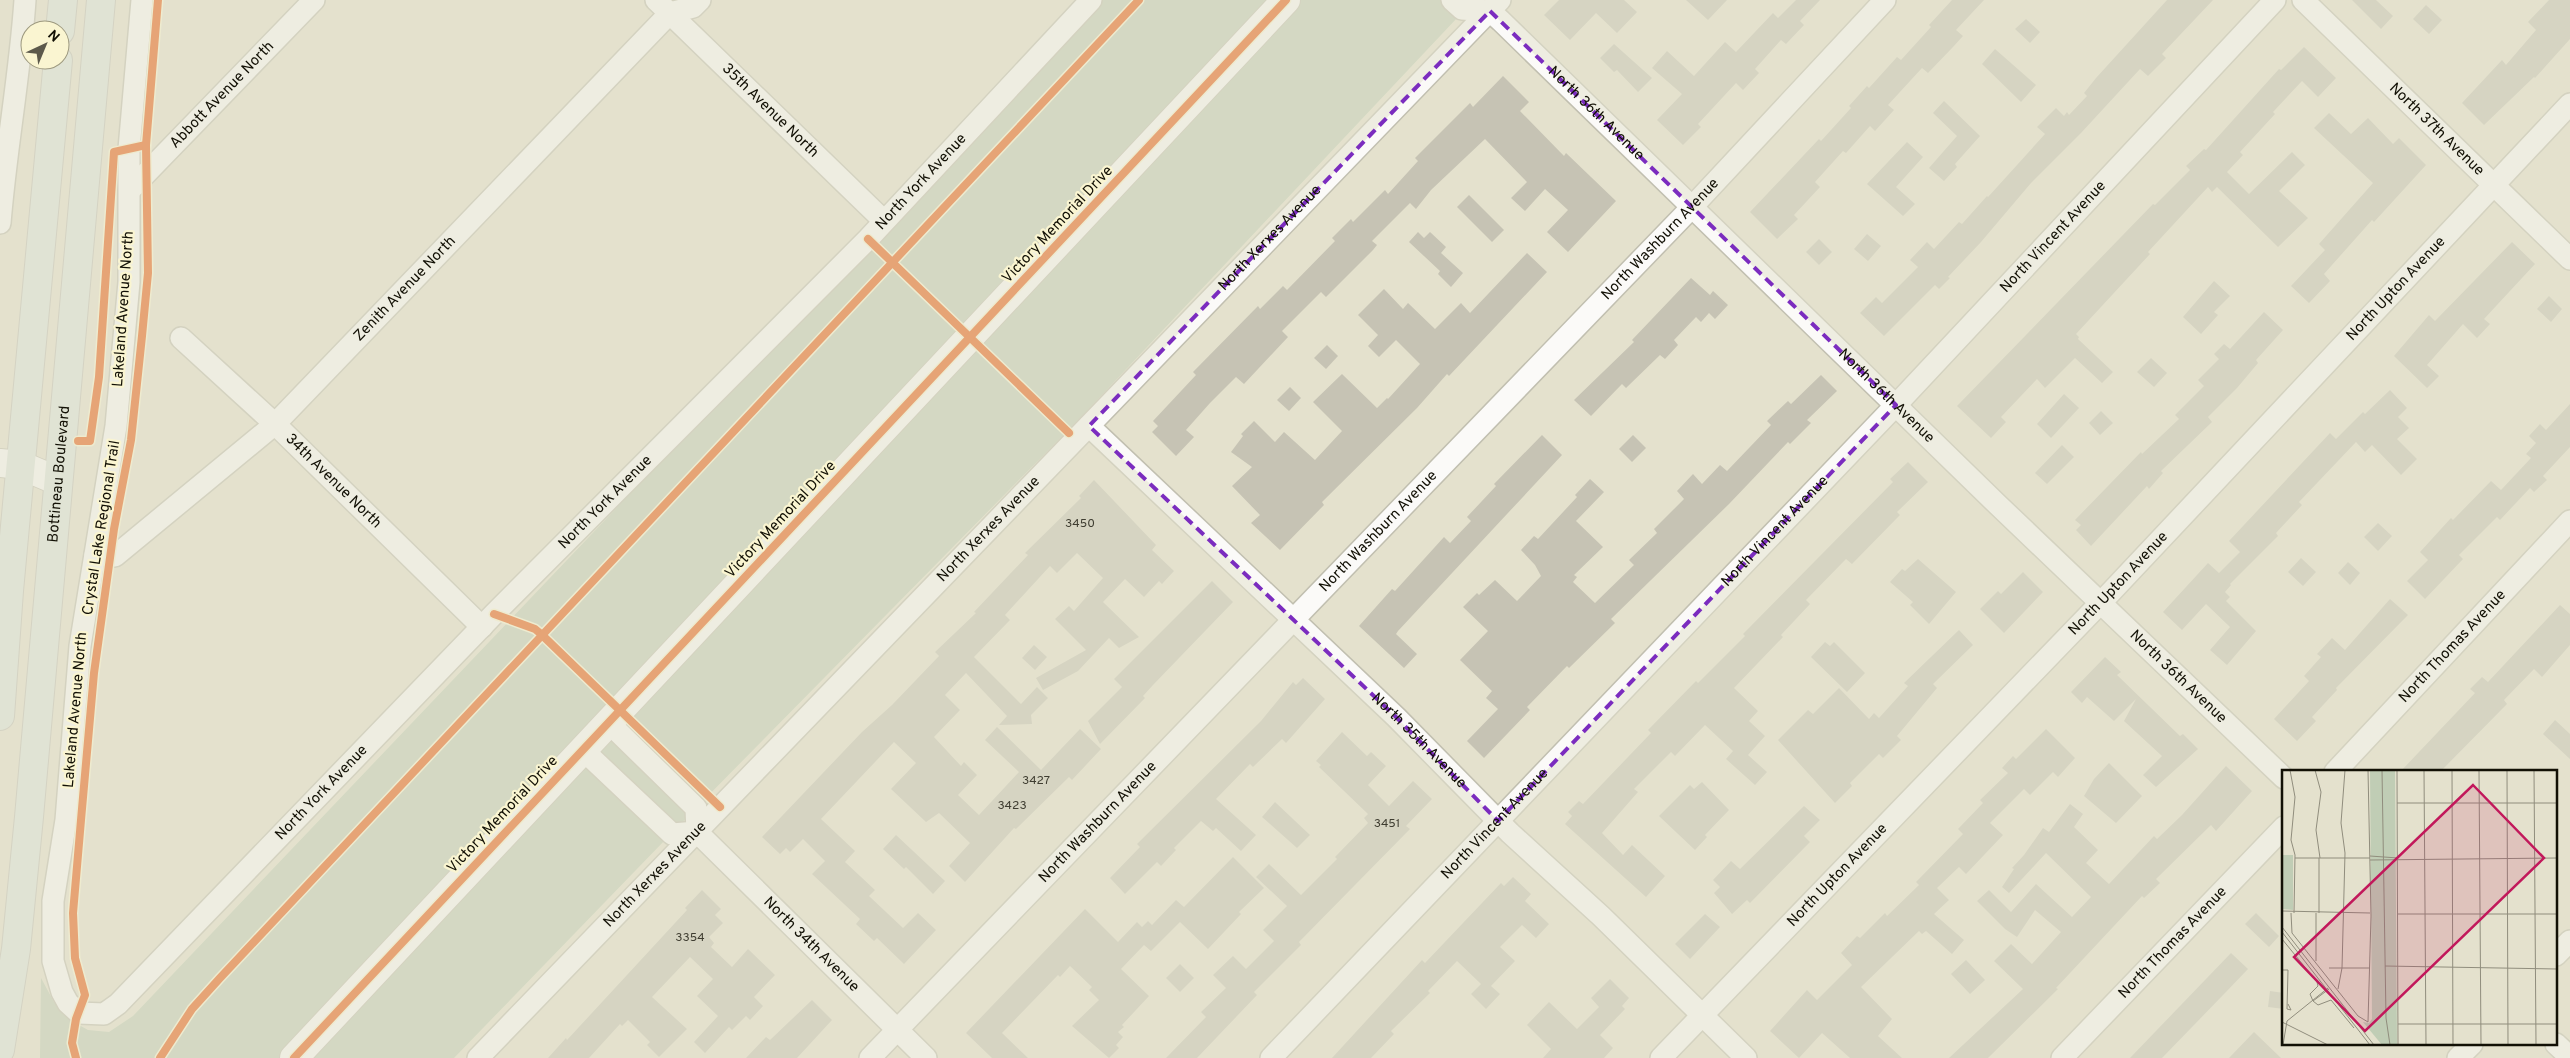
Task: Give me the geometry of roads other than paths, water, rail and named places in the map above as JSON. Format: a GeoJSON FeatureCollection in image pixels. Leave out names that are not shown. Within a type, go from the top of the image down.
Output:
{"type":"FeatureCollection","features":[{"type":"Feature","properties":{"kind":"main road"},"geometry":{"type":"LineString","coordinates":[[61,20],[63,0]]}},
{"type":"Feature","properties":{"kind":"main road","name":"Bottineau Boulevard"},"geometry":{"type":"LineString","coordinates":[[2,1058],[2,1040],[16,949],[101,0]]}},
{"type":"Feature","properties":{"kind":"main road"},"geometry":{"type":"LineString","coordinates":[[0,716],[10,464],[57,70]]}},
{"type":"Feature","properties":{"kind":"street"},"geometry":{"type":"LineString","coordinates":[[0,223],[4,165],[21,60],[25,0]]}},
{"type":"Feature","properties":{"kind":"street","name":"Lakeland Avenue North"},"geometry":{"type":"LineString","coordinates":[[118,1004],[104,1014],[79,1013],[68,1003],[62,992],[52,961],[54,901],[66,820],[80,646],[116,426],[129,282],[131,189],[129,149],[142,0]]}},
{"type":"Feature","properties":{"kind":"street","name":"Abbott Avenue North"},"geometry":{"type":"LineString","coordinates":[[131,189],[314,0]]}},
{"type":"Feature","properties":{"kind":"street"},"geometry":{"type":"LineString","coordinates":[[663,7],[693,7],[700,0]]}},
{"type":"Feature","properties":{"kind":"street","name":"North York Avenue"},"geometry":{"type":"LineString","coordinates":[[118,1004],[482,627],[884,221],[1091,0]]}},
{"type":"Feature","properties":{"kind":"street","name":"Victory Memorial Drive"},"geometry":{"type":"LineString","coordinates":[[294,1058],[1286,0]]}},
{"type":"Feature","properties":{"kind":"street"},"geometry":{"type":"LineString","coordinates":[[1452,0],[1462,9],[1492,4]]}},
{"type":"Feature","properties":{"kind":"street","name":"North Washburn Avenue"},"geometry":{"type":"LineString","coordinates":[[870,1058],[1692,207],[1885,0]]}},
{"type":"Feature","properties":{"kind":"street","name":"North Vincent Avenue"},"geometry":{"type":"LineString","coordinates":[[1271,1058],[1896,405],[2275,0]]}},
{"type":"Feature","properties":{"kind":"street","name":"North 37th Avenue"},"geometry":{"type":"LineString","coordinates":[[2304,0],[2570,259]]}},
{"type":"Feature","properties":{"kind":"street","name":"North 36th Avenue"},"geometry":{"type":"LineString","coordinates":[[1492,4],[1692,207],[2282,776]]}},
{"type":"Feature","properties":{"kind":"street","name":"North Xerxes Avenue"},"geometry":{"type":"LineString","coordinates":[[478,1058],[1090,426],[1492,4]]}},
{"type":"Feature","properties":{"kind":"street","name":"35th Avenue North"},"geometry":{"type":"LineString","coordinates":[[663,7],[884,221]]}},
{"type":"Feature","properties":{"kind":"street","name":"Zenith Avenue North"},"geometry":{"type":"LineString","coordinates":[[95,554],[115,556],[275,424],[663,7]]}},
{"type":"Feature","properties":{"kind":"street","name":"North Upton Avenue"},"geometry":{"type":"LineString","coordinates":[[1661,1058],[2101,602],[2570,104]]}},
{"type":"Feature","properties":{"kind":"street","name":"34th Avenue North"},"geometry":{"type":"LineString","coordinates":[[181,338],[275,424],[482,627]]}},
{"type":"Feature","properties":{"kind":"street","name":"North 35th Avenue"},"geometry":{"type":"LineString","coordinates":[[1090,426],[1396,717],[1498,821],[1602,916],[1746,1058]]}},
{"type":"Feature","properties":{"kind":"street"},"geometry":{"type":"LineString","coordinates":[[10,464],[58,481]]}},
{"type":"Feature","properties":{"kind":"street"},"geometry":{"type":"LineString","coordinates":[[9,492],[58,481]]}},
{"type":"Feature","properties":{"kind":"street","name":"North Thomas Avenue"},"geometry":{"type":"LineString","coordinates":[[2337,770],[2570,521]]}},
{"type":"Feature","properties":{"kind":"street"},"geometry":{"type":"LineString","coordinates":[[583,750],[672,834],[697,832],[696,808],[609,723]]}},
{"type":"Feature","properties":{"kind":"street","name":"North Thomas Avenue"},"geometry":{"type":"LineString","coordinates":[[2062,1058],[2282,829]]}},
{"type":"Feature","properties":{"kind":"street","name":"North 34th Avenue"},"geometry":{"type":"LineString","coordinates":[[697,832],[926,1058]]}},
{"type":"Feature","properties":{"kind":"street"},"geometry":{"type":"LineString","coordinates":[[2558,953],[2570,941]]}},
{"type":"Feature","properties":{"kind":"street"},"geometry":{"type":"LineString","coordinates":[[2458,1058],[2470,1046]]}},
{"type":"Feature","properties":{"kind":"street"},"geometry":{"type":"LineString","coordinates":[[2558,1046],[2570,1057]]}}]}
